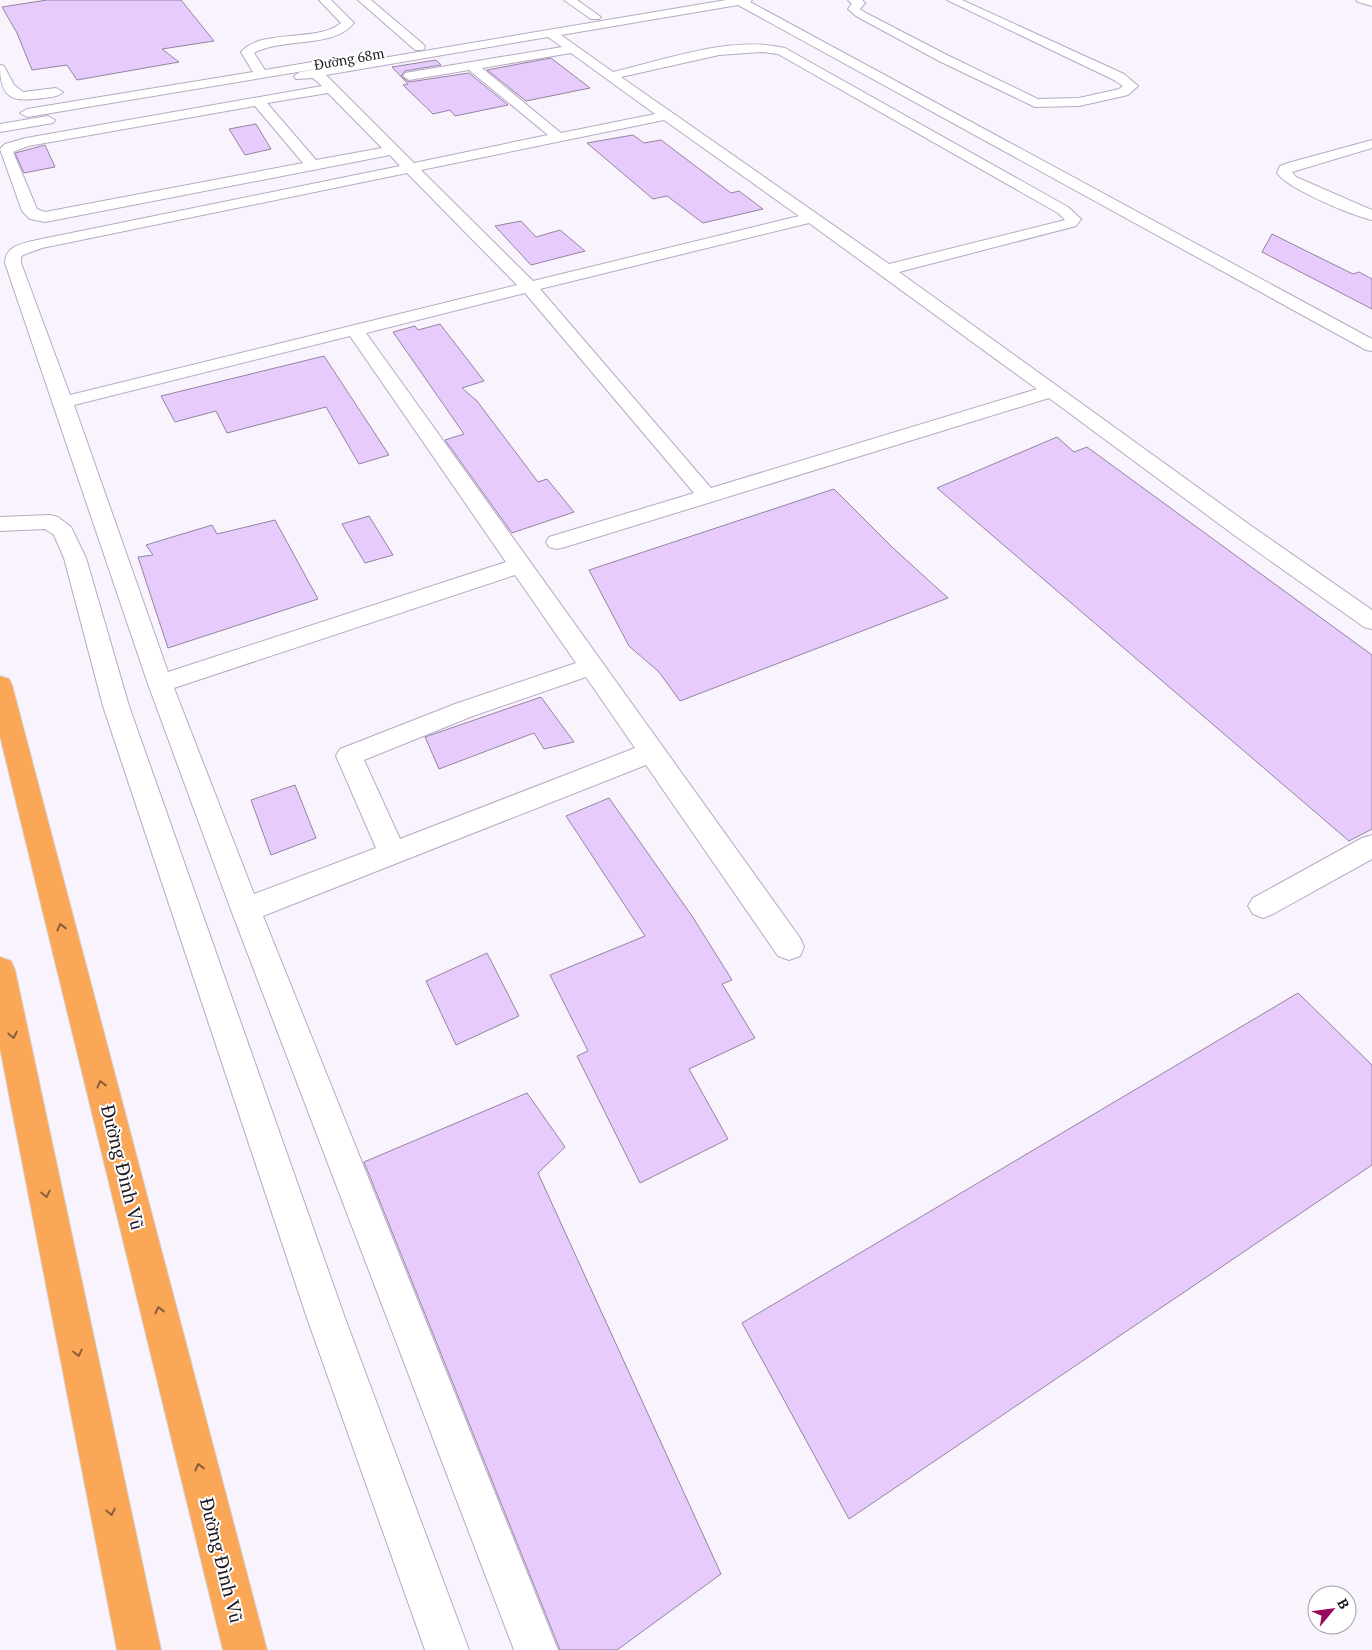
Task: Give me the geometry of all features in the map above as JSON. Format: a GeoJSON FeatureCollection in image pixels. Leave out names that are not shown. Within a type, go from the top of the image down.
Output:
{"type":"FeatureCollection","features":[{"type":"Feature","properties":{"kind":"highway","name":"Đường Đình Vũ"},"geometry":{"type":"LineString","coordinates":[[0,685],[245,1650]]}},
{"type":"Feature","properties":{"kind":"highway"},"geometry":{"type":"LineString","coordinates":[[0,970],[139,1650]]}},
{"type":"Feature","properties":{"kind":"street"},"geometry":{"type":"LineString","coordinates":[[262,74],[247,52],[252,48],[279,41],[334,32],[345,27],[348,23],[325,0]]}},
{"type":"Feature","properties":{"kind":"street"},"geometry":{"type":"LineString","coordinates":[[364,0],[420,47]]}},
{"type":"Feature","properties":{"kind":"street"},"geometry":{"type":"LineString","coordinates":[[570,0],[595,17]]}},
{"type":"Feature","properties":{"kind":"street","name":"Đường 68m"},"geometry":{"type":"LineString","coordinates":[[0,118],[699,0]]}},
{"type":"Feature","properties":{"kind":"street"},"geometry":{"type":"LineString","coordinates":[[0,128],[742,0],[1372,346]]}},
{"type":"Feature","properties":{"kind":"street"},"geometry":{"type":"LineString","coordinates":[[854,0],[859,3],[854,9],[856,12],[943,58],[1035,103],[1079,102],[1123,92],[1132,86],[1119,77],[953,0]]}},
{"type":"Feature","properties":{"kind":"street"},"geometry":{"type":"LineString","coordinates":[[1362,0],[1372,3]]}},
{"type":"Feature","properties":{"kind":"street"},"geometry":{"type":"LineString","coordinates":[[550,32],[886,270],[1242,530],[1372,621]]}},
{"type":"Feature","properties":{"kind":"street"},"geometry":{"type":"LineString","coordinates":[[611,76],[737,48],[769,48],[781,51],[1064,210],[1073,219],[1070,222],[886,270]]}},
{"type":"Feature","properties":{"kind":"street"},"geometry":{"type":"LineString","coordinates":[[409,76],[574,49]]}},
{"type":"Feature","properties":{"kind":"street"},"geometry":{"type":"LineString","coordinates":[[472,66],[558,137]]}},
{"type":"Feature","properties":{"kind":"street"},"geometry":{"type":"LineString","coordinates":[[0,69],[11,91],[18,95],[33,96],[70,90]]}},
{"type":"Feature","properties":{"kind":"street"},"geometry":{"type":"LineString","coordinates":[[317,73],[529,287],[708,496]]}},
{"type":"Feature","properties":{"kind":"street"},"geometry":{"type":"LineString","coordinates":[[94,88],[103,101]]}},
{"type":"Feature","properties":{"kind":"street"},"geometry":{"type":"LineString","coordinates":[[332,88],[26,142],[10,147],[6,151],[30,211],[35,216],[46,216],[393,150]]}},
{"type":"Feature","properties":{"kind":"street"},"geometry":{"type":"LineString","coordinates":[[258,101],[313,166]]}},
{"type":"Feature","properties":{"kind":"street"},"geometry":{"type":"LineString","coordinates":[[536,1650],[246,910],[160,684],[13,263],[13,255],[19,250],[53,241],[668,115]]}},
{"type":"Feature","properties":{"kind":"street"},"geometry":{"type":"LineString","coordinates":[[1372,144],[1293,166],[1285,169],[1284,173],[1291,180],[1372,215]]}},
{"type":"Feature","properties":{"kind":"street"},"geometry":{"type":"LineString","coordinates":[[63,402],[812,217]]}},
{"type":"Feature","properties":{"kind":"street"},"geometry":{"type":"LineString","coordinates":[[355,330],[789,947]]}},
{"type":"Feature","properties":{"kind":"street"},"geometry":{"type":"LineString","coordinates":[[557,542],[1051,391]]}},
{"type":"Feature","properties":{"kind":"street"},"geometry":{"type":"LineString","coordinates":[[0,524],[50,522],[64,532],[75,558],[116,706],[326,1318],[447,1650]]}},
{"type":"Feature","properties":{"kind":"street"},"geometry":{"type":"LineString","coordinates":[[160,684],[521,564]]}},
{"type":"Feature","properties":{"kind":"street"},"geometry":{"type":"LineString","coordinates":[[392,853],[349,756],[464,710],[592,666]]}},
{"type":"Feature","properties":{"kind":"street"},"geometry":{"type":"LineString","coordinates":[[246,910],[652,752]]}},
{"type":"Feature","properties":{"kind":"street"},"geometry":{"type":"LineString","coordinates":[[1262,906],[1372,846]]}},
{"type":"Feature","properties":{"kind":"building"},"geometry":{"type":"Polygon","coordinates":[[[47,0],[181,0],[214,41],[162,49],[179,62],[77,80],[67,65],[32,70],[17,33],[2,7],[47,0]]]}},
{"type":"Feature","properties":{"kind":"building"},"geometry":{"type":"Polygon","coordinates":[[[551,58],[590,88],[526,101],[487,70],[551,58]]]}},
{"type":"Feature","properties":{"kind":"building"},"geometry":{"type":"Polygon","coordinates":[[[436,60],[441,65],[405,71],[401,76],[409,82],[469,73],[508,105],[455,116],[450,110],[433,114],[403,85],[408,84],[392,67],[436,60]]]}},
{"type":"Feature","properties":{"kind":"building"},"geometry":{"type":"Polygon","coordinates":[[[256,124],[271,149],[245,155],[229,129],[256,124]]]}},
{"type":"Feature","properties":{"kind":"building"},"geometry":{"type":"Polygon","coordinates":[[[633,135],[644,143],[661,140],[731,193],[739,191],[763,209],[703,223],[667,196],[653,199],[587,143],[633,135]]]}},
{"type":"Feature","properties":{"kind":"building"},"geometry":{"type":"Polygon","coordinates":[[[45,145],[55,167],[24,173],[15,153],[45,145]]]}},
{"type":"Feature","properties":{"kind":"building"},"geometry":{"type":"Polygon","coordinates":[[[521,221],[536,237],[560,230],[585,251],[531,265],[495,226],[521,221]]]}},
{"type":"Feature","properties":{"kind":"building"},"geometry":{"type":"Polygon","coordinates":[[[1272,234],[1353,274],[1359,272],[1372,279],[1372,309],[1262,252],[1272,234]]]}},
{"type":"Feature","properties":{"kind":"building"},"geometry":{"type":"Polygon","coordinates":[[[440,324],[484,381],[462,388],[477,401],[538,482],[547,479],[574,512],[512,533],[445,440],[464,434],[393,332],[415,326],[418,330],[440,324]]]}},
{"type":"Feature","properties":{"kind":"building"},"geometry":{"type":"Polygon","coordinates":[[[324,356],[389,455],[359,464],[326,407],[227,433],[216,411],[175,422],[161,396],[324,356]]]}},
{"type":"Feature","properties":{"kind":"building"},"geometry":{"type":"Polygon","coordinates":[[[1057,437],[1074,452],[1087,447],[1372,655],[1372,829],[1349,841],[937,488],[1057,437]]]}},
{"type":"Feature","properties":{"kind":"building"},"geometry":{"type":"Polygon","coordinates":[[[834,489],[892,547],[948,598],[680,701],[659,672],[629,646],[589,570],[834,489]]]}},
{"type":"Feature","properties":{"kind":"building"},"geometry":{"type":"Polygon","coordinates":[[[369,516],[393,555],[365,563],[342,524],[369,516]]]}},
{"type":"Feature","properties":{"kind":"building"},"geometry":{"type":"Polygon","coordinates":[[[275,520],[318,599],[168,648],[138,557],[153,555],[146,545],[212,525],[217,534],[275,520]]]}},
{"type":"Feature","properties":{"kind":"building"},"geometry":{"type":"Polygon","coordinates":[[[541,697],[574,742],[544,749],[534,733],[439,769],[425,737],[541,697]]]}},
{"type":"Feature","properties":{"kind":"building"},"geometry":{"type":"Polygon","coordinates":[[[295,785],[316,838],[271,855],[251,800],[295,785]]]}},
{"type":"Feature","properties":{"kind":"building"},"geometry":{"type":"Polygon","coordinates":[[[609,798],[692,916],[732,980],[722,984],[755,1038],[689,1069],[728,1139],[640,1183],[577,1056],[588,1051],[550,975],[645,936],[566,816],[609,798]]]}},
{"type":"Feature","properties":{"kind":"building"},"geometry":{"type":"Polygon","coordinates":[[[487,953],[519,1016],[456,1045],[426,981],[487,953]]]}},
{"type":"Feature","properties":{"kind":"building"},"geometry":{"type":"Polygon","coordinates":[[[1298,993],[1372,1065],[1372,1165],[849,1519],[742,1323],[1298,993]]]}},
{"type":"Feature","properties":{"kind":"building"},"geometry":{"type":"Polygon","coordinates":[[[527,1093],[565,1147],[538,1173],[721,1574],[617,1650],[560,1650],[364,1162],[527,1093]]]}}]}
